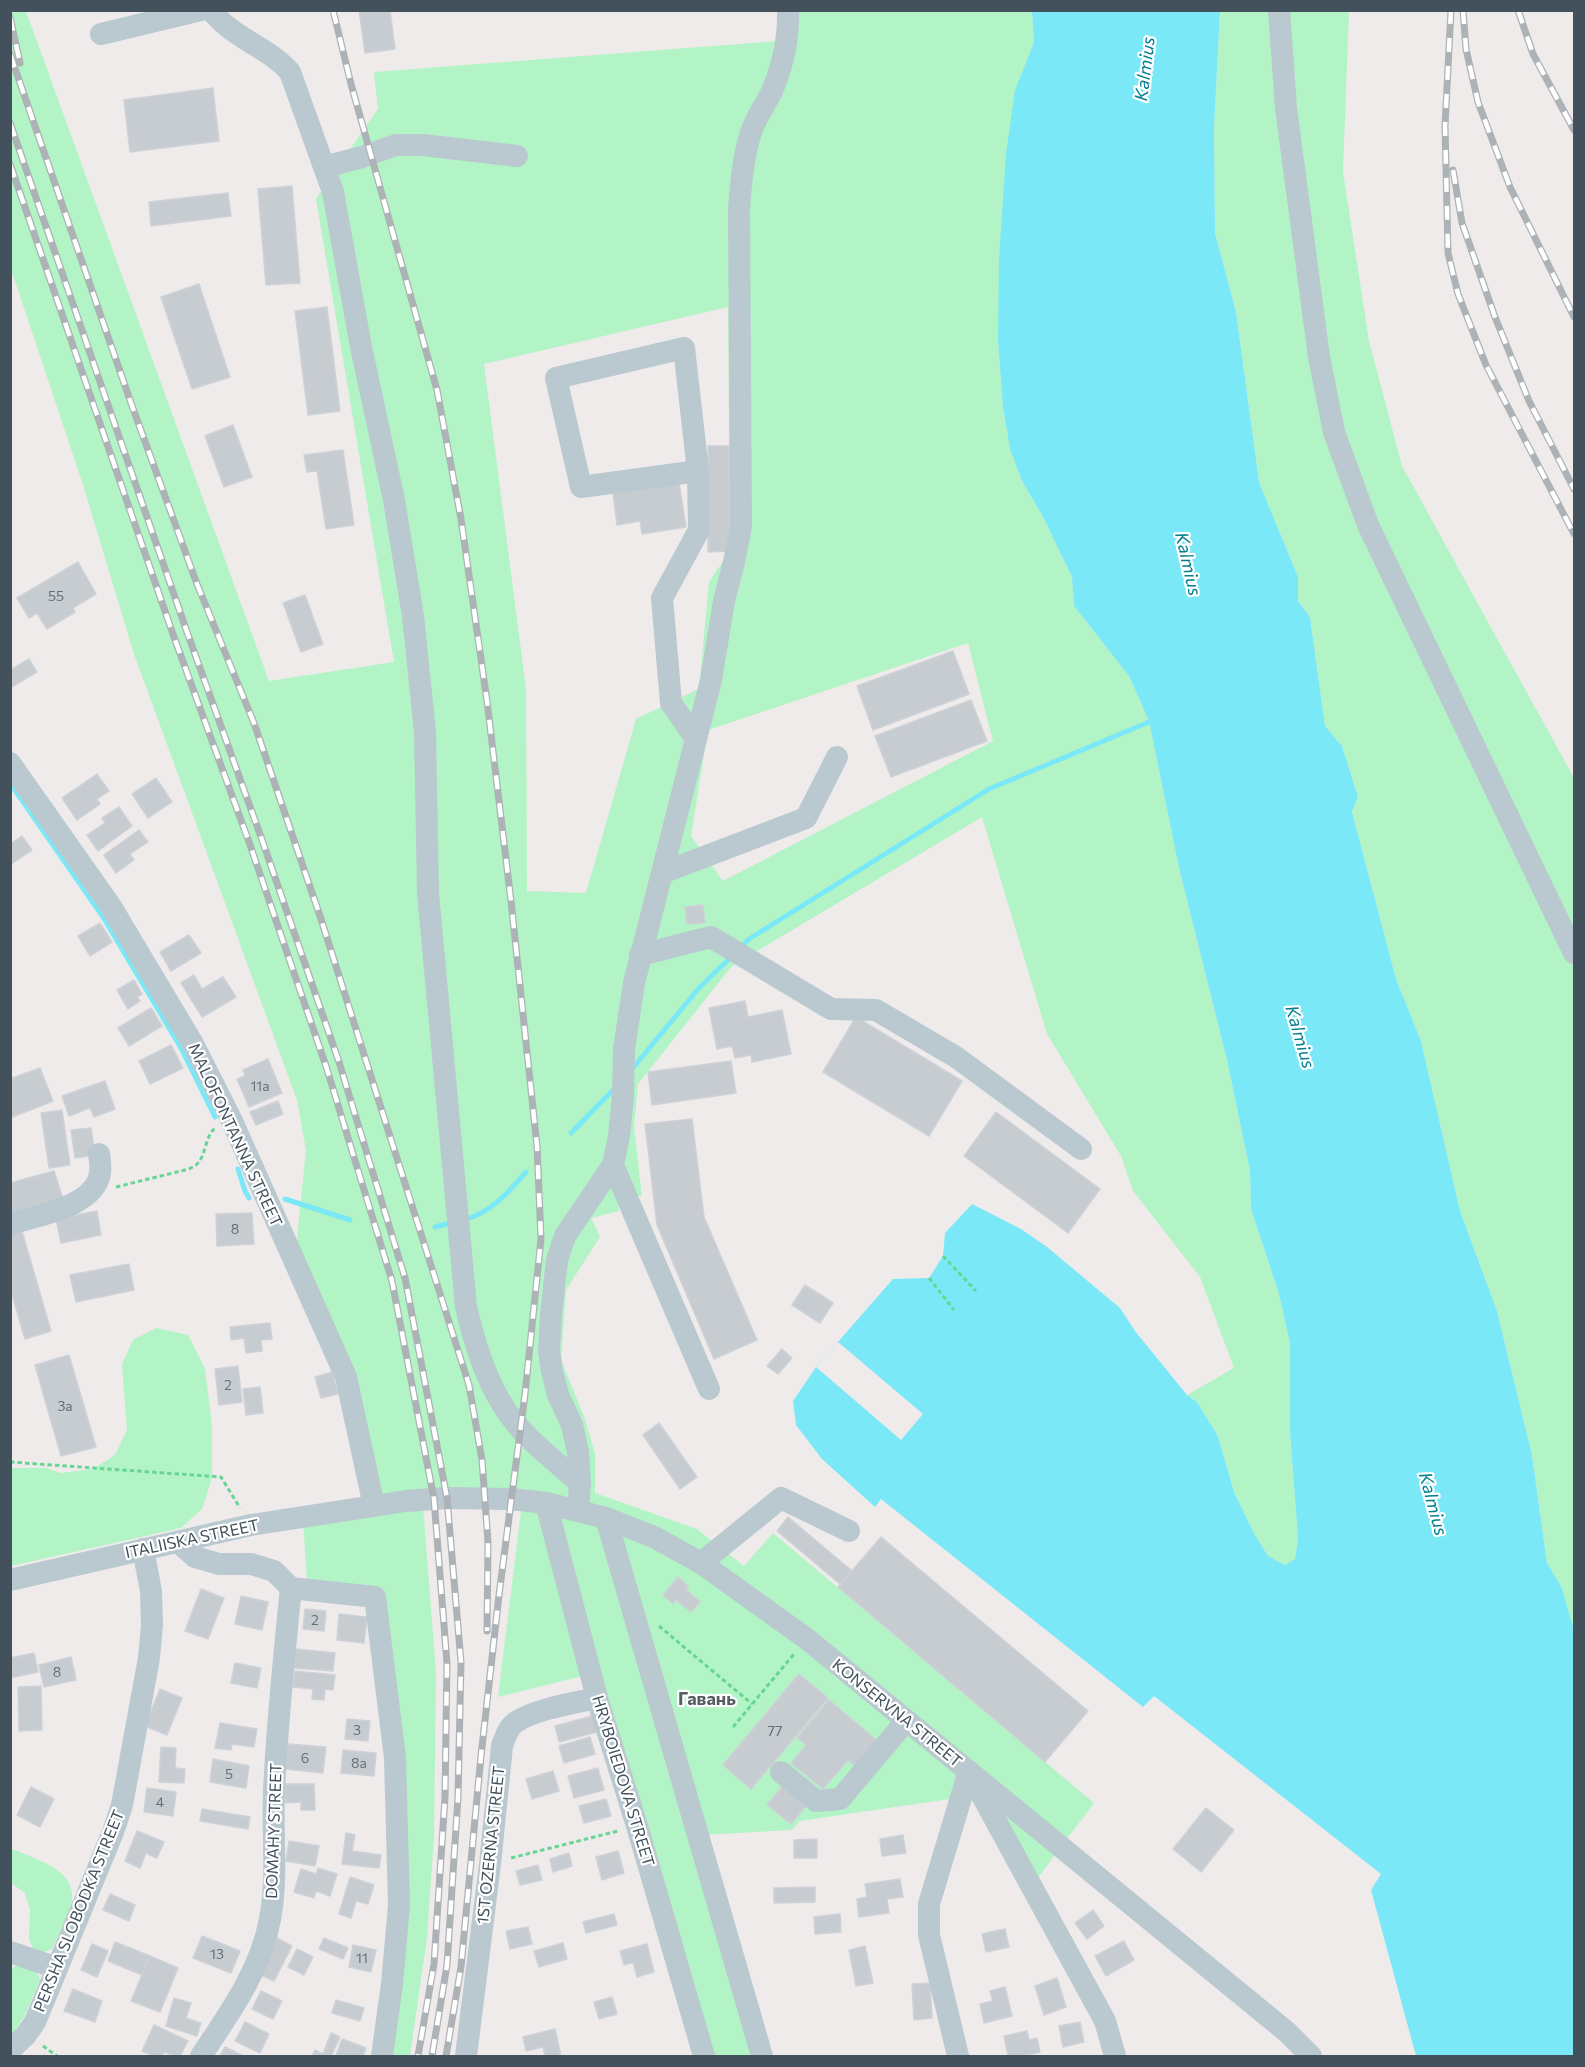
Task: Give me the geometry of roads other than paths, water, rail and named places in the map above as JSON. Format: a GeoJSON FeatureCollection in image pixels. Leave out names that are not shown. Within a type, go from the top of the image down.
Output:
{"type":"FeatureCollection","features":[{"type":"Feature","properties":{"kind":"street"},"geometry":{"type":"LineString","coordinates":[[101,34],[201,10]]}},
{"type":"Feature","properties":{"kind":"street"},"geometry":{"type":"LineString","coordinates":[[211,10],[238,35],[281,62],[290,72],[333,192],[361,347],[394,500],[413,616],[424,732],[428,893],[466,1307],[477,1350],[495,1394],[526,1435],[580,1483]]}},
{"type":"Feature","properties":{"kind":"street"},"geometry":{"type":"LineString","coordinates":[[578,1511],[580,1483],[578,1452],[572,1425],[558,1395],[549,1351],[557,1260],[565,1236],[613,1166],[624,1096],[624,1049],[627,1020],[640,955],[711,681],[724,601],[735,562],[741,526],[739,209],[743,164],[752,129],[772,90],[784,59],[789,29],[788,10]]}},
{"type":"Feature","properties":{"kind":"street"},"geometry":{"type":"LineString","coordinates":[[1279,10],[1286,108],[1319,357],[1334,432],[1368,525],[1575,953]]}},
{"type":"Feature","properties":{"kind":"street"},"geometry":{"type":"LineString","coordinates":[[324,167],[396,145],[423,145],[517,156]]}},
{"type":"Feature","properties":{"kind":"street"},"geometry":{"type":"LineString","coordinates":[[696,739],[671,703],[662,598],[699,530],[698,471],[684,348],[556,378],[581,488],[698,471]]}},
{"type":"Feature","properties":{"kind":"street"},"geometry":{"type":"LineString","coordinates":[[662,873],[807,818],[837,757]]}},
{"type":"Feature","properties":{"kind":"street","name":"MALOFONTANNA STREET"},"geometry":{"type":"LineString","coordinates":[[10,763],[110,905],[193,1044],[232,1121],[346,1377],[374,1506]]}},
{"type":"Feature","properties":{"kind":"street"},"geometry":{"type":"LineString","coordinates":[[640,955],[711,938],[831,1009],[876,1010],[956,1057],[1081,1149]]}},
{"type":"Feature","properties":{"kind":"street"},"geometry":{"type":"LineString","coordinates":[[10,1224],[78,1203],[91,1193],[100,1175],[99,1155]]}},
{"type":"Feature","properties":{"kind":"street"},"geometry":{"type":"LineString","coordinates":[[613,1166],[709,1389]]}},
{"type":"Feature","properties":{"kind":"street","name":"ITALIISKA STREET"},"geometry":{"type":"LineString","coordinates":[[10,1580],[251,1525],[415,1500],[485,1498],[546,1503]]}},
{"type":"Feature","properties":{"kind":"street"},"geometry":{"type":"LineString","coordinates":[[700,1563],[781,1498],[849,1531]]}},
{"type":"Feature","properties":{"kind":"street","name":"KONSERVNA STREET"},"geometry":{"type":"LineString","coordinates":[[546,1503],[606,1518],[654,1537],[700,1563],[807,1639],[969,1772],[1105,2021],[1115,2056]]}},
{"type":"Feature","properties":{"kind":"street","name":"HRYBOIEDOVA STREET"},"geometry":{"type":"LineString","coordinates":[[546,1503],[597,1698],[638,1826],[704,2056]]}},
{"type":"Feature","properties":{"kind":"street"},"geometry":{"type":"LineString","coordinates":[[606,1518],[762,2056]]}},
{"type":"Feature","properties":{"kind":"street"},"geometry":{"type":"LineString","coordinates":[[178,1542],[195,1557],[219,1564],[251,1564],[274,1571],[291,1588],[375,1597],[395,1758],[399,1905],[392,1984],[382,2056]]}},
{"type":"Feature","properties":{"kind":"street","name":"PERSHA SLOBODKA STREET"},"geometry":{"type":"LineString","coordinates":[[10,2050],[26,2035],[35,2022],[122,1805],[152,1625],[151,1592],[143,1549]]}},
{"type":"Feature","properties":{"kind":"street","name":"DOMAHY STREET"},"geometry":{"type":"LineString","coordinates":[[201,2056],[239,1998],[261,1950],[270,1920],[274,1887],[277,1726],[291,1588]]}},
{"type":"Feature","properties":{"kind":"street","name":"1ST OZERNA STREET"},"geometry":{"type":"LineString","coordinates":[[466,2056],[502,1746],[507,1733],[515,1723],[534,1715],[597,1698]]}},
{"type":"Feature","properties":{"kind":"street"},"geometry":{"type":"LineString","coordinates":[[781,1772],[816,1801],[840,1799],[906,1720]]}},
{"type":"Feature","properties":{"kind":"street"},"geometry":{"type":"LineString","coordinates":[[958,2056],[929,1935],[929,1904],[969,1772],[1287,2032],[1311,2056]]}},
{"type":"Feature","properties":{"kind":"street"},"geometry":{"type":"LineString","coordinates":[[10,1952],[57,1968]]}},
{"type":"Feature","properties":{"kind":"water","name":"Kalmius"},"geometry":{"type":"Polygon","coordinates":[[[1032,11],[1220,11],[1214,128],[1215,233],[1236,312],[1259,482],[1298,577],[1298,601],[1310,617],[1325,726],[1342,746],[1358,797],[1352,812],[1396,979],[1421,1041],[1460,1211],[1497,1311],[1532,1455],[1547,1563],[1562,1588],[1573,1627],[1574,2056],[1416,2056],[1371,1890],[1381,1874],[1154,1696],[1143,1707],[881,1499],[875,1507],[822,1459],[796,1425],[793,1401],[816,1367],[893,1279],[929,1278],[943,1256],[945,1233],[972,1204],[1021,1229],[1047,1247],[1120,1308],[1135,1331],[1187,1395],[1197,1402],[1218,1436],[1234,1492],[1268,1556],[1285,1565],[1295,1559],[1298,1538],[1290,1433],[1290,1343],[1279,1294],[1251,1209],[1250,1171],[1227,1060],[1179,868],[1149,721],[1129,676],[1074,606],[1072,577],[1042,515],[1022,481],[1010,449],[1003,408],[998,341],[999,259],[1006,154],[1015,90],[1034,42],[1032,11]]]}},
{"type":"Feature","properties":{"kind":"waterway"},"geometry":{"type":"LineString","coordinates":[[740,948],[749,939],[989,789],[1156,719]]}},
{"type":"Feature","properties":{"kind":"waterway"},"geometry":{"type":"LineString","coordinates":[[10,783],[103,917],[181,1048],[215,1117]]}},
{"type":"Feature","properties":{"kind":"waterway"},"geometry":{"type":"LineString","coordinates":[[632,1069],[699,988],[731,957]]}},
{"type":"Feature","properties":{"kind":"waterway"},"geometry":{"type":"LineString","coordinates":[[571,1133],[616,1087]]}},
{"type":"Feature","properties":{"kind":"waterway"},"geometry":{"type":"LineString","coordinates":[[238,1169],[249,1198]]}},
{"type":"Feature","properties":{"kind":"waterway"},"geometry":{"type":"LineString","coordinates":[[463,1220],[482,1212],[506,1195],[526,1172]]}},
{"type":"Feature","properties":{"kind":"waterway"},"geometry":{"type":"LineString","coordinates":[[285,1199],[350,1220]]}},
{"type":"Feature","properties":{"kind":"waterway"},"geometry":{"type":"LineString","coordinates":[[435,1227],[454,1222]]}},
{"type":"Feature","properties":{"kind":"railway"},"geometry":{"type":"LineString","coordinates":[[333,10],[351,84],[437,390],[461,519],[487,701],[537,1146],[541,1239],[525,1394],[481,1756],[461,1967],[446,2056]]}},
{"type":"Feature","properties":{"kind":"railway"},"geometry":{"type":"LineString","coordinates":[[1451,10],[1445,126],[1448,253],[1458,294],[1486,365],[1574,534]]}},
{"type":"Feature","properties":{"kind":"railway"},"geometry":{"type":"LineString","coordinates":[[1463,10],[1466,49],[1478,102],[1510,187],[1574,317]]}},
{"type":"Feature","properties":{"kind":"railway"},"geometry":{"type":"LineString","coordinates":[[1518,10],[1533,54],[1574,130]]}},
{"type":"Feature","properties":{"kind":"railway"},"geometry":{"type":"LineString","coordinates":[[10,17],[20,63]]}},
{"type":"Feature","properties":{"kind":"railway"},"geometry":{"type":"LineString","coordinates":[[10,54],[131,403],[197,584],[254,723],[321,919],[469,1385],[482,1460],[488,1542],[487,1631]]}},
{"type":"Feature","properties":{"kind":"railway"},"geometry":{"type":"LineString","coordinates":[[10,123],[339,1062],[405,1278],[447,1498],[461,1662],[458,1797],[447,1965],[432,2056]]}},
{"type":"Feature","properties":{"kind":"railway"},"geometry":{"type":"LineString","coordinates":[[10,164],[326,1066],[392,1281],[434,1499],[447,1663],[445,1797],[434,1964],[418,2056]]}},
{"type":"Feature","properties":{"kind":"railway"},"geometry":{"type":"LineString","coordinates":[[1453,170],[1462,223],[1495,317],[1529,401],[1574,489]]}},
{"type":"Feature","properties":{"kind":"district","name":"Гавань"},"geometry":{"type":"Point","coordinates":[707,1699]}}]}
